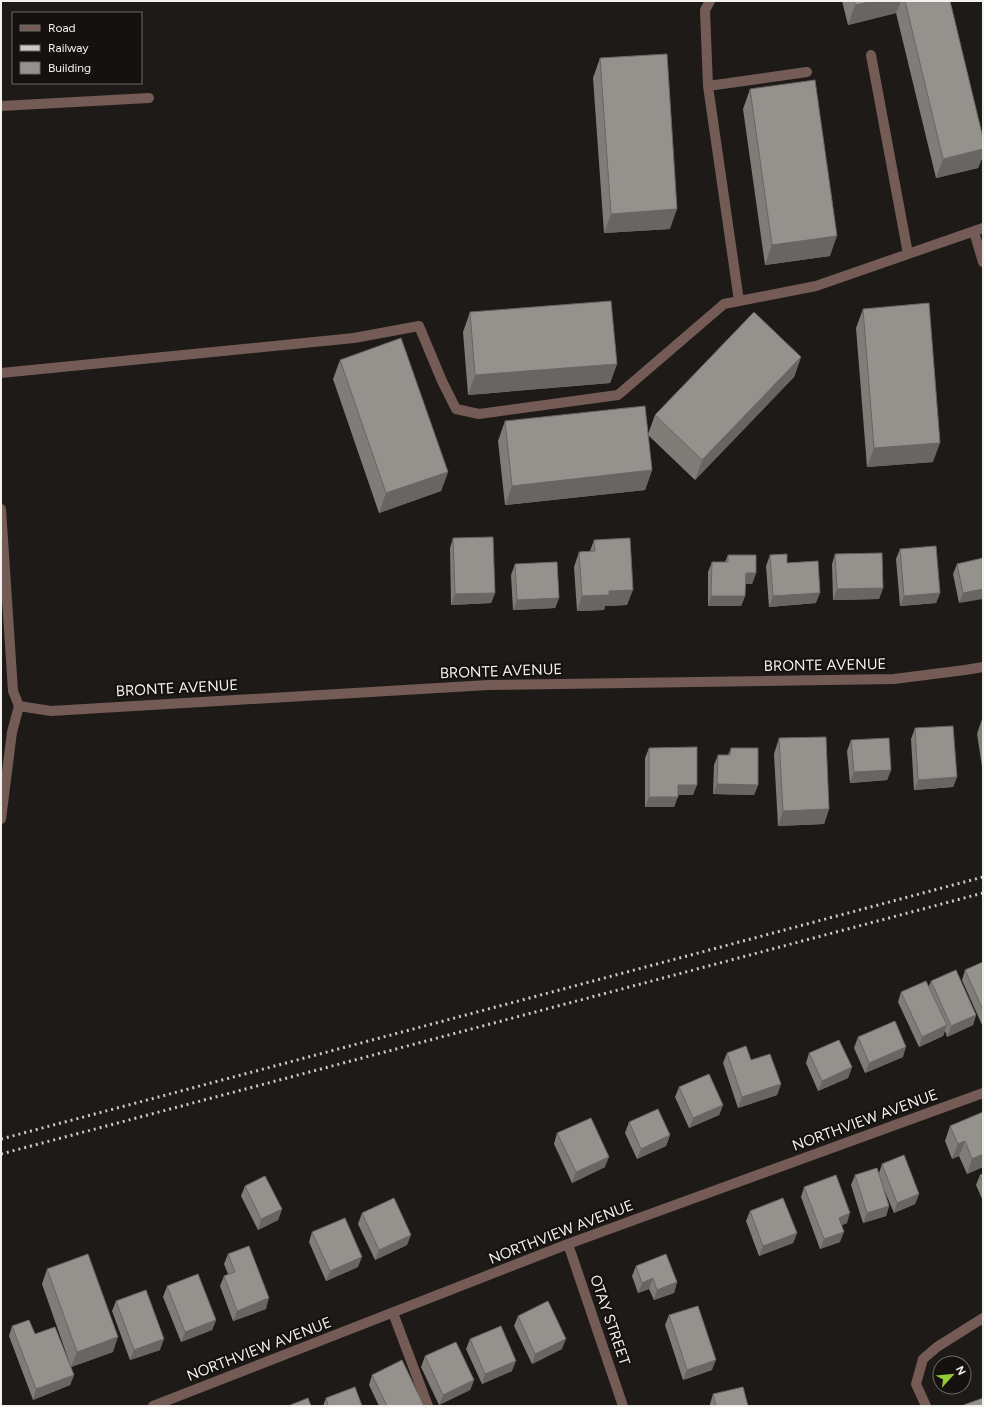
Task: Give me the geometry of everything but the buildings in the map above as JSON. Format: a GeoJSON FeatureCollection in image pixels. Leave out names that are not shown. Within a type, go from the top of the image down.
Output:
{"type":"FeatureCollection","features":[{"type":"Feature","properties":{"kind":"street"},"geometry":{"type":"LineString","coordinates":[[710,1],[705,10],[708,86],[739,301]]}},
{"type":"Feature","properties":{"kind":"street"},"geometry":{"type":"LineString","coordinates":[[871,55],[908,254]]}},
{"type":"Feature","properties":{"kind":"street"},"geometry":{"type":"LineString","coordinates":[[708,86],[808,72]]}},
{"type":"Feature","properties":{"kind":"street"},"geometry":{"type":"LineString","coordinates":[[1,106],[149,98]]}},
{"type":"Feature","properties":{"kind":"street"},"geometry":{"type":"LineString","coordinates":[[1,373],[354,338],[419,326],[442,381],[456,409],[479,414],[618,395],[724,304],[816,286],[978,230],[983,262]]}},
{"type":"Feature","properties":{"kind":"street"},"geometry":{"type":"LineString","coordinates":[[1,510],[13,691],[19,706],[4,761],[1,820]]}},
{"type":"Feature","properties":{"kind":"street","name":"BRONTE AVENUE"},"geometry":{"type":"LineString","coordinates":[[19,706],[51,711],[488,685],[894,679],[983,667]]}},
{"type":"Feature","properties":{"kind":"street","name":"NORTHVIEW AVENUE"},"geometry":{"type":"LineString","coordinates":[[153,1406],[568,1244],[983,1093]]}},
{"type":"Feature","properties":{"kind":"street","name":"OTAY STREET"},"geometry":{"type":"LineString","coordinates":[[568,1244],[623,1406]]}},
{"type":"Feature","properties":{"kind":"street"},"geometry":{"type":"LineString","coordinates":[[393,1312],[428,1406]]}},
{"type":"Feature","properties":{"kind":"street"},"geometry":{"type":"LineString","coordinates":[[926,1406],[916,1384],[923,1359],[937,1347],[983,1318]]}},
{"type":"Feature","properties":{"kind":"railway"},"geometry":{"type":"LineString","coordinates":[[1,1139],[983,877]]}},
{"type":"Feature","properties":{"kind":"railway"},"geometry":{"type":"LineString","coordinates":[[1,1154],[983,893]]}}]}
